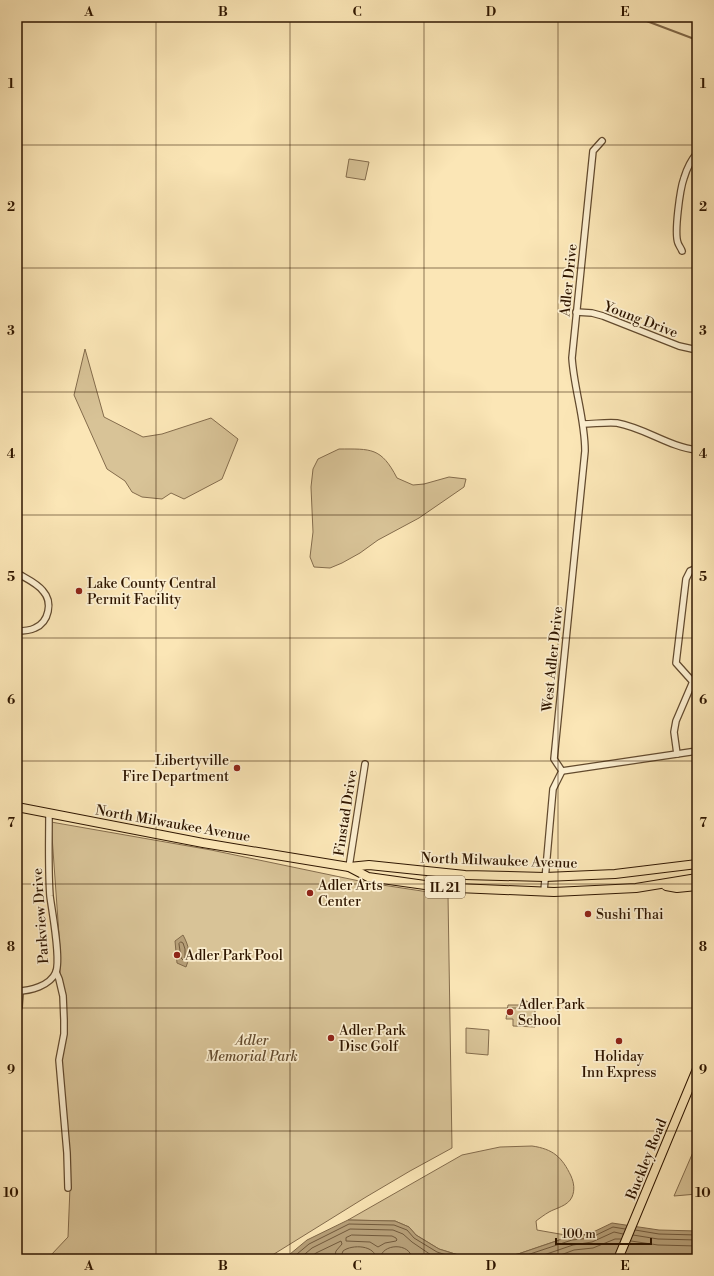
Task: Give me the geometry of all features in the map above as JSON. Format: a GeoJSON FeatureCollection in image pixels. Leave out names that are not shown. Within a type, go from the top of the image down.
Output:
{"type":"FeatureCollection","features":[{"type":"Feature","properties":{"kind":"main road","name":"North Milwaukee Avenue"},"geometry":{"type":"LineString","coordinates":[[17,807],[204,843],[349,867],[369,866],[465,875],[545,877],[614,874],[697,864]]}},
{"type":"Feature","properties":{"kind":"main road","name":"North Milwaukee Avenue"},"geometry":{"type":"LineString","coordinates":[[349,867],[368,877],[432,886],[544,892],[598,890],[661,885],[697,878]]}},
{"type":"Feature","properties":{"kind":"main road"},"geometry":{"type":"LineString","coordinates":[[661,885],[677,888],[697,886]]}},
{"type":"Feature","properties":{"kind":"main road","name":"Buckley Road"},"geometry":{"type":"LineString","coordinates":[[618,1259],[697,1069]]}},
{"type":"Feature","properties":{"kind":"street","name":"Adler Drive"},"geometry":{"type":"LineString","coordinates":[[583,424],[572,358],[593,152],[602,141]]}},
{"type":"Feature","properties":{"kind":"street"},"geometry":{"type":"LineString","coordinates":[[682,251],[676,235],[680,198],[683,179],[687,169],[697,153]]}},
{"type":"Feature","properties":{"kind":"street","name":"Young Drive"},"geometry":{"type":"LineString","coordinates":[[576,312],[592,313],[603,316],[678,346],[697,350]]}},
{"type":"Feature","properties":{"kind":"street"},"geometry":{"type":"LineString","coordinates":[[583,424],[605,423],[624,425],[683,447],[697,450]]}},
{"type":"Feature","properties":{"kind":"street","name":"West Adler Drive"},"geometry":{"type":"LineString","coordinates":[[562,772],[554,759],[585,450],[583,424]]}},
{"type":"Feature","properties":{"kind":"street"},"geometry":{"type":"LineString","coordinates":[[693,682],[676,663],[686,579],[690,571],[697,568]]}},
{"type":"Feature","properties":{"kind":"street"},"geometry":{"type":"LineString","coordinates":[[17,573],[43,590],[49,606],[46,618],[37,628],[28,631],[17,631]]}},
{"type":"Feature","properties":{"kind":"street"},"geometry":{"type":"LineString","coordinates":[[677,754],[674,732],[676,721],[697,672]]}},
{"type":"Feature","properties":{"kind":"street"},"geometry":{"type":"LineString","coordinates":[[544,892],[553,789],[562,772],[697,751]]}},
{"type":"Feature","properties":{"kind":"street","name":"Finstad Drive"},"geometry":{"type":"LineString","coordinates":[[349,867],[365,764]]}},
{"type":"Feature","properties":{"kind":"street","name":"Parkview Drive"},"geometry":{"type":"LineString","coordinates":[[19,991],[26,991],[43,985],[53,977],[56,972],[57,951],[50,896],[48,863],[49,813]]}},
{"type":"Feature","properties":{"kind":"street"},"geometry":{"type":"LineString","coordinates":[[56,972],[63,996],[64,1034],[59,1060],[67,1153],[68,1188]]}},
{"type":"Feature","properties":{"kind":"street"},"geometry":{"type":"LineString","coordinates":[[17,1010],[19,1007],[19,991]]}},
{"type":"Feature","properties":{"kind":"green space"},"geometry":{"type":"Polygon","coordinates":[[[349,159],[369,162],[365,180],[346,177],[349,159]]]}},
{"type":"Feature","properties":{"kind":"green space"},"geometry":{"type":"Polygon","coordinates":[[[85,349],[104,417],[143,437],[162,434],[211,418],[238,439],[222,479],[184,499],[171,493],[162,499],[142,497],[132,492],[125,481],[107,469],[74,395],[85,349]]]}},
{"type":"Feature","properties":{"kind":"green space"},"geometry":{"type":"Polygon","coordinates":[[[339,449],[359,449],[374,452],[386,460],[397,478],[413,485],[424,484],[449,477],[466,479],[464,487],[419,518],[378,540],[360,553],[342,563],[330,568],[314,567],[310,557],[313,532],[311,487],[313,469],[318,459],[339,449]]]}},
{"type":"Feature","properties":{"kind":"green space","name":"Adler Park Disc Golf"},"geometry":{"type":"Polygon","coordinates":[[[51,822],[211,850],[369,883],[448,895],[452,1148],[366,1197],[266,1259],[24,1259],[25,1255],[51,1255],[68,1237],[70,1187],[60,1061],[66,1037],[67,1019],[60,980],[60,949],[51,822]]]}},
{"type":"Feature","properties":{"kind":"green space"},"geometry":{"type":"Polygon","coordinates":[[[527,1001],[535,1010],[535,1027],[513,1026],[513,1019],[506,1019],[508,1005],[519,1005],[527,1001]]]}},
{"type":"Feature","properties":{"kind":"green space"},"geometry":{"type":"Polygon","coordinates":[[[466,1028],[489,1030],[488,1055],[466,1053],[466,1028]]]}},
{"type":"Feature","properties":{"kind":"green space"},"geometry":{"type":"Polygon","coordinates":[[[697,1143],[697,1194],[674,1196],[697,1143]]]}},
{"type":"Feature","properties":{"kind":"green space"},"geometry":{"type":"Polygon","coordinates":[[[532,1146],[546,1149],[556,1155],[564,1164],[571,1176],[574,1186],[574,1192],[568,1203],[549,1212],[536,1221],[537,1230],[571,1236],[518,1254],[500,1258],[468,1258],[439,1249],[416,1235],[409,1227],[395,1221],[348,1220],[462,1155],[500,1147],[532,1146]]]}},
{"type":"Feature","properties":{"kind":"green space"},"geometry":{"type":"Polygon","coordinates":[[[351,1256],[381,1258],[401,1256],[408,1259],[347,1259],[351,1256]]]}},
{"type":"Feature","properties":{"kind":"water","name":"Adler Park Pool"},"geometry":{"type":"Polygon","coordinates":[[[183,935],[189,951],[186,967],[177,963],[175,941],[183,935]]]}},
{"type":"Feature","properties":{"kind":"water"},"geometry":{"type":"Polygon","coordinates":[[[348,1220],[395,1221],[409,1227],[416,1235],[439,1249],[468,1258],[500,1258],[518,1254],[571,1236],[589,1234],[612,1223],[659,1230],[697,1231],[697,1258],[408,1259],[401,1256],[381,1258],[351,1256],[347,1259],[284,1259],[307,1240],[348,1220]]]}},
{"type":"Feature","properties":{"kind":"waterway"},"geometry":{"type":"LineString","coordinates":[[636,17],[697,40]]}},
{"type":"Feature","properties":{"kind":"place","name":"Lake County Central Permit Facility"},"geometry":{"type":"Point","coordinates":[79,591]}},
{"type":"Feature","properties":{"kind":"place","name":"Libertyville Fire Department"},"geometry":{"type":"Point","coordinates":[237,768]}},
{"type":"Feature","properties":{"kind":"place","name":"Adler Arts Center"},"geometry":{"type":"Point","coordinates":[310,893]}},
{"type":"Feature","properties":{"kind":"place","name":"Sushi Thai"},"geometry":{"type":"Point","coordinates":[588,914]}},
{"type":"Feature","properties":{"kind":"place","name":"Adler Park Pool"},"geometry":{"type":"Point","coordinates":[177,955]}},
{"type":"Feature","properties":{"kind":"place","name":"Adler Park School"},"geometry":{"type":"Point","coordinates":[510,1012]}},
{"type":"Feature","properties":{"kind":"place","name":"Adler Park Disc Golf"},"geometry":{"type":"Point","coordinates":[331,1038]}},
{"type":"Feature","properties":{"kind":"place","name":"Holiday Inn Express"},"geometry":{"type":"Point","coordinates":[619,1041]}},
{"type":"Feature","properties":{"kind":"park label","name":"Adler Memorial Park"},"geometry":{"type":"Point","coordinates":[252,1048]}}]}
